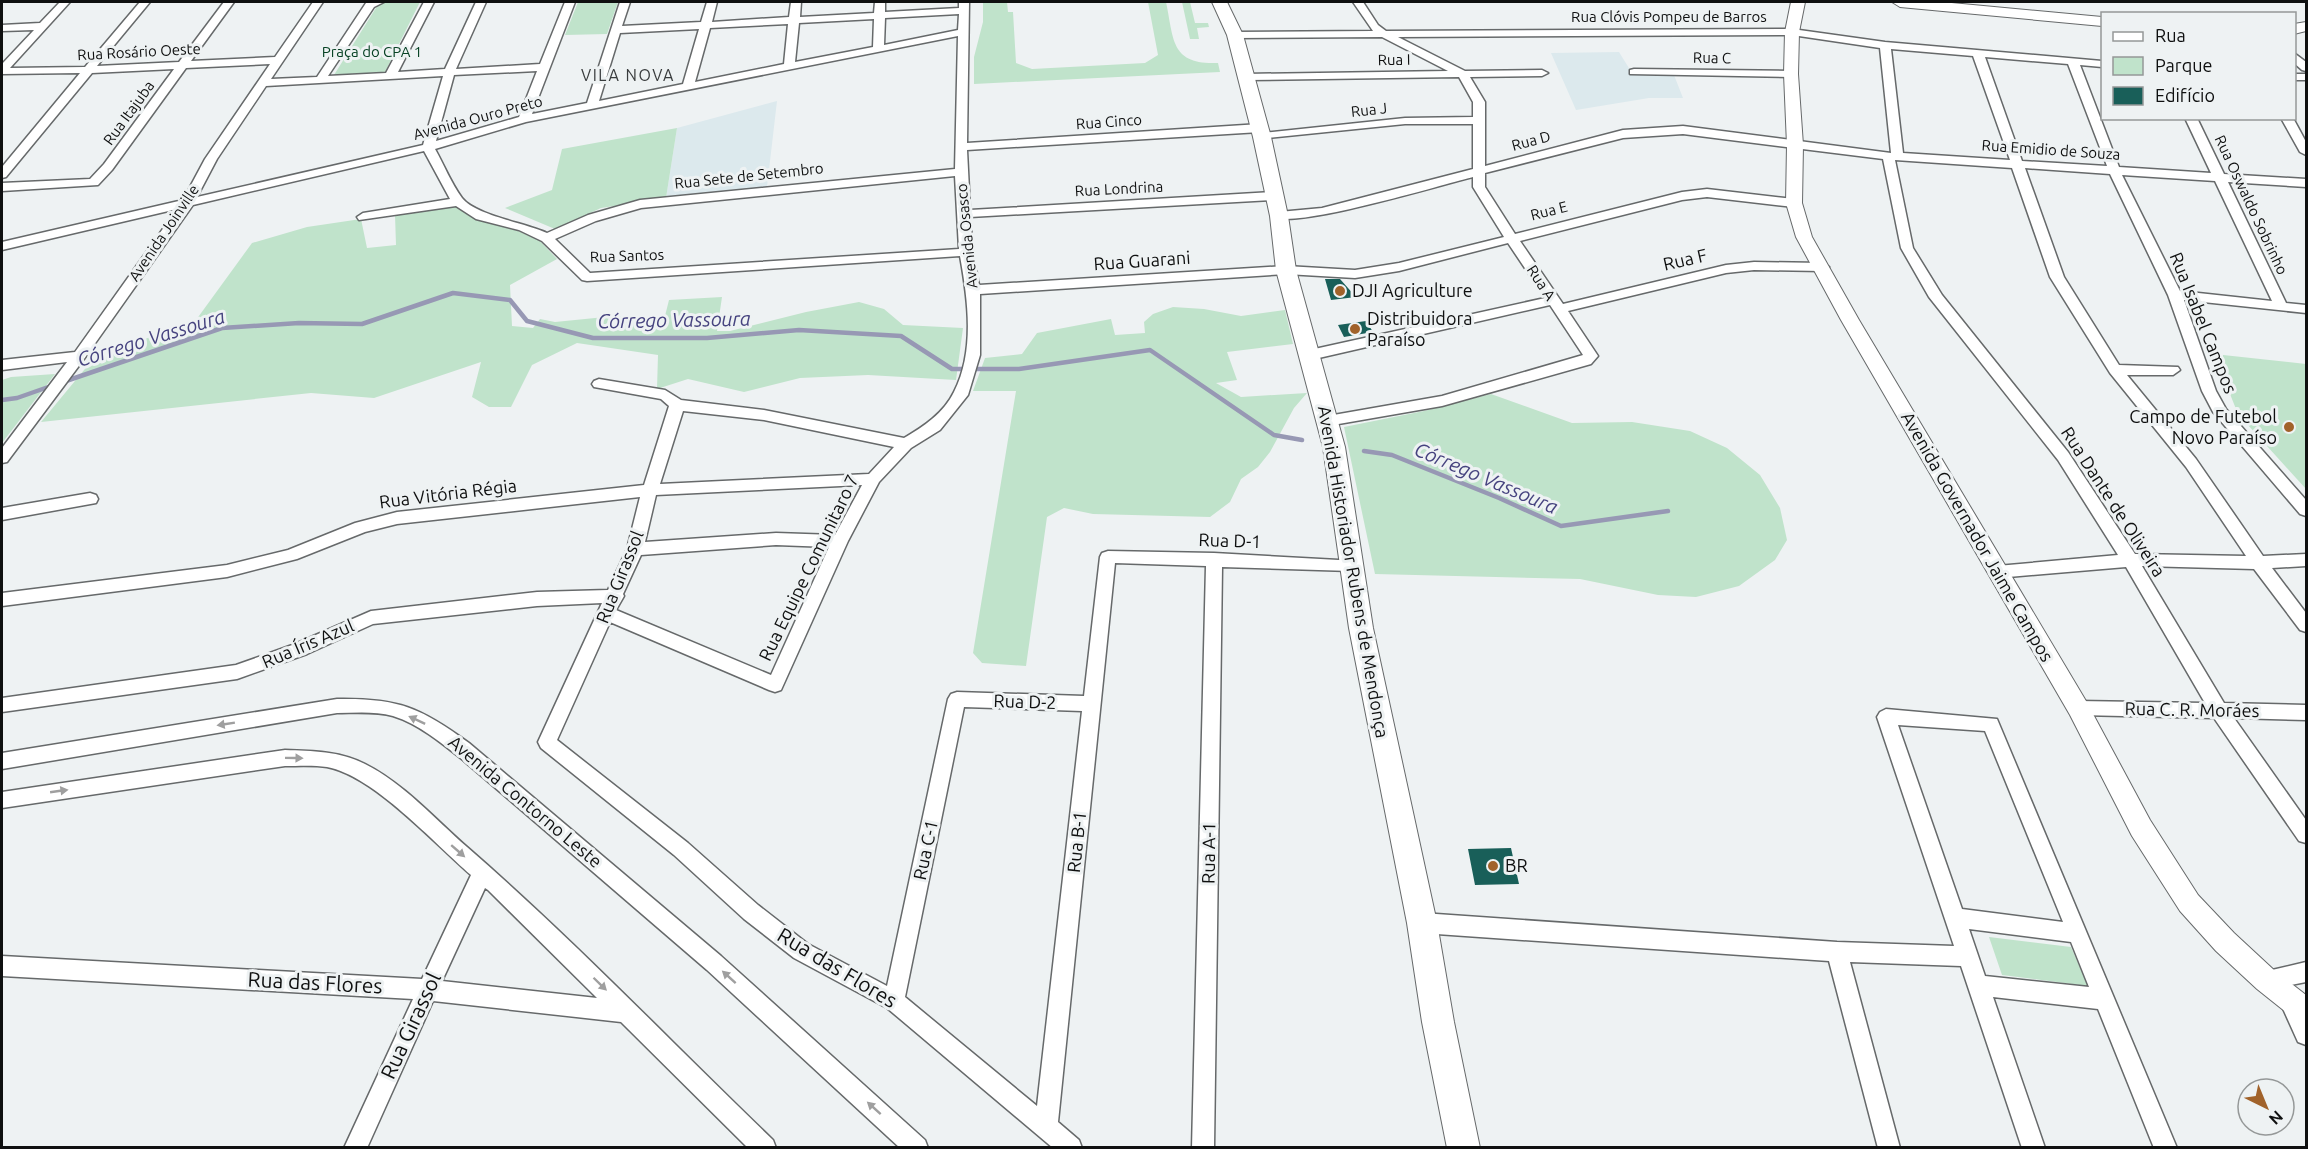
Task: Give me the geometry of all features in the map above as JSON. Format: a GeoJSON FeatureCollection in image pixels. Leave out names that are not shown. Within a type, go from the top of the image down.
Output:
{"type":"FeatureCollection","features":[{"type":"Feature","properties":{"kind":"main road","name":"Avenida Historiador Rubens de Mendonça"},"geometry":{"type":"LineString","coordinates":[[1220,2],[1235,35],[1261,133],[1279,216],[1286,270],[1328,421],[1361,628],[1422,923],[1438,1022],[1464,1148]]}},
{"type":"Feature","properties":{"kind":"main road"},"geometry":{"type":"LineString","coordinates":[[1900,2],[2101,22]]}},
{"type":"Feature","properties":{"kind":"street"},"geometry":{"type":"LineString","coordinates":[[2,70],[65,2]]}},
{"type":"Feature","properties":{"kind":"street"},"geometry":{"type":"LineString","coordinates":[[2,174],[145,2]]}},
{"type":"Feature","properties":{"kind":"street","name":"Rua Itajuba"},"geometry":{"type":"LineString","coordinates":[[2,187],[94,182],[108,167],[229,2]]}},
{"type":"Feature","properties":{"kind":"street","name":"Avenida Joinville"},"geometry":{"type":"LineString","coordinates":[[2,458],[79,356],[188,203],[211,159],[318,2]]}},
{"type":"Feature","properties":{"kind":"street"},"geometry":{"type":"LineString","coordinates":[[320,80],[370,5],[380,2]]}},
{"type":"Feature","properties":{"kind":"street"},"geometry":{"type":"LineString","coordinates":[[390,76],[429,2]]}},
{"type":"Feature","properties":{"kind":"street"},"geometry":{"type":"LineString","coordinates":[[363,217],[458,202],[428,147],[449,73],[481,2]]}},
{"type":"Feature","properties":{"kind":"street"},"geometry":{"type":"LineString","coordinates":[[524,119],[570,2]]}},
{"type":"Feature","properties":{"kind":"street"},"geometry":{"type":"LineString","coordinates":[[592,105],[625,2]]}},
{"type":"Feature","properties":{"kind":"street"},"geometry":{"type":"LineString","coordinates":[[688,86],[712,2]]}},
{"type":"Feature","properties":{"kind":"street"},"geometry":{"type":"LineString","coordinates":[[789,68],[796,2]]}},
{"type":"Feature","properties":{"kind":"street"},"geometry":{"type":"LineString","coordinates":[[878,50],[880,2]]}},
{"type":"Feature","properties":{"kind":"street","name":"Rua A"},"geometry":{"type":"LineString","coordinates":[[1328,421],[1442,400],[1588,360],[1590,353],[1555,305],[1479,187],[1479,102],[1472,87],[1461,74],[1385,35],[1374,27],[1358,2]]}},
{"type":"Feature","properties":{"kind":"street","name":"Avenida Governador Jaime Campos"},"geometry":{"type":"LineString","coordinates":[[1798,2],[1792,32],[1791,74],[1795,145],[1794,203],[1804,237],[1850,320],[2078,708],[2141,828],[2189,903],[2225,942],[2266,980],[2298,1005]]}},
{"type":"Feature","properties":{"kind":"street"},"geometry":{"type":"LineString","coordinates":[[615,30],[878,16],[964,6]]}},
{"type":"Feature","properties":{"kind":"street","name":"Avenida Osasco"},"geometry":{"type":"LineString","coordinates":[[906,444],[935,426],[961,395],[975,334],[973,290],[966,252],[961,172],[964,6]]}},
{"type":"Feature","properties":{"kind":"street"},"geometry":{"type":"LineString","coordinates":[[2,28],[42,26]]}},
{"type":"Feature","properties":{"kind":"street","name":"Avenida Ouro Preto"},"geometry":{"type":"LineString","coordinates":[[2,246],[428,147],[524,119],[964,32]]}},
{"type":"Feature","properties":{"kind":"street","name":"Rua Clóvis Pompeu de Barros"},"geometry":{"type":"LineString","coordinates":[[1235,35],[1792,32],[1885,45],[2101,64]]}},
{"type":"Feature","properties":{"kind":"street","name":"Rua Dante de Oliveira"},"geometry":{"type":"LineString","coordinates":[[1885,45],[1892,156],[1907,248],[1936,297],[2063,456],[2130,560],[2219,711],[2307,835]]}},
{"type":"Feature","properties":{"kind":"street"},"geometry":{"type":"LineString","coordinates":[[1978,54],[2057,277],[2115,370],[2191,462],[2259,563],[2307,625]]}},
{"type":"Feature","properties":{"kind":"street"},"geometry":{"type":"LineString","coordinates":[[2296,57],[2307,68]]}},
{"type":"Feature","properties":{"kind":"street","name":"Rua Rosário Oeste"},"geometry":{"type":"LineString","coordinates":[[2,70],[90,70],[279,60]]}},
{"type":"Feature","properties":{"kind":"street","name":"Rua Isabel Campos"},"geometry":{"type":"LineString","coordinates":[[2073,62],[2114,170],[2175,295],[2202,375],[2220,412],[2307,510]]}},
{"type":"Feature","properties":{"kind":"street"},"geometry":{"type":"LineString","coordinates":[[264,83],[543,67]]}},
{"type":"Feature","properties":{"kind":"street","name":"Rua C"},"geometry":{"type":"LineString","coordinates":[[1634,72],[1791,74]]}},
{"type":"Feature","properties":{"kind":"street","name":"Rua I"},"geometry":{"type":"LineString","coordinates":[[1246,77],[1542,73]]}},
{"type":"Feature","properties":{"kind":"street","name":"Rua J"},"geometry":{"type":"LineString","coordinates":[[1261,133],[1405,121],[1479,120]]}},
{"type":"Feature","properties":{"kind":"street","name":"Rua Oswaldo Sobrinho"},"geometry":{"type":"LineString","coordinates":[[2192,120],[2281,306]]}},
{"type":"Feature","properties":{"kind":"street"},"geometry":{"type":"LineString","coordinates":[[2288,120],[2307,152]]}},
{"type":"Feature","properties":{"kind":"street","name":"Rua D"},"geometry":{"type":"LineString","coordinates":[[1279,216],[1322,212],[1623,134],[1683,130],[1795,145]]}},
{"type":"Feature","properties":{"kind":"street","name":"Rua Cinco"},"geometry":{"type":"LineString","coordinates":[[961,147],[1261,133]]}},
{"type":"Feature","properties":{"kind":"street","name":"Rua Emidio de Souza"},"geometry":{"type":"LineString","coordinates":[[1795,145],[1892,156],[2307,183]]}},
{"type":"Feature","properties":{"kind":"street","name":"Rua Sete de Setembro"},"geometry":{"type":"LineString","coordinates":[[547,238],[592,218],[640,204],[961,172]]}},
{"type":"Feature","properties":{"kind":"street","name":"Rua E"},"geometry":{"type":"LineString","coordinates":[[1314,273],[1354,274],[1399,267],[1512,237],[1695,194],[1728,195],[1794,203]]}},
{"type":"Feature","properties":{"kind":"street","name":"Rua Londrina"},"geometry":{"type":"LineString","coordinates":[[965,214],[1274,196]]}},
{"type":"Feature","properties":{"kind":"street","name":"Rua Santos"},"geometry":{"type":"LineString","coordinates":[[458,202],[480,216],[524,227],[547,238],[587,277],[966,252]]}},
{"type":"Feature","properties":{"kind":"street","name":"Rua F"},"geometry":{"type":"LineString","coordinates":[[1555,305],[1726,269],[1754,266],[1822,267]]}},
{"type":"Feature","properties":{"kind":"street","name":"Rua Guarani"},"geometry":{"type":"LineString","coordinates":[[973,290],[1286,270],[1314,273]]}},
{"type":"Feature","properties":{"kind":"street"},"geometry":{"type":"LineString","coordinates":[[2175,295],[2307,309]]}},
{"type":"Feature","properties":{"kind":"street"},"geometry":{"type":"LineString","coordinates":[[1310,355],[1555,305]]}},
{"type":"Feature","properties":{"kind":"street"},"geometry":{"type":"LineString","coordinates":[[2,364],[79,356]]}},
{"type":"Feature","properties":{"kind":"street"},"geometry":{"type":"LineString","coordinates":[[2115,370],[2173,370]]}},
{"type":"Feature","properties":{"kind":"street"},"geometry":{"type":"LineString","coordinates":[[599,384],[665,395],[678,405],[764,415],[906,444]]}},
{"type":"Feature","properties":{"kind":"street","name":"Rua Girassol"},"geometry":{"type":"LineString","coordinates":[[547,742],[616,596],[635,549],[678,405]]}},
{"type":"Feature","properties":{"kind":"street","name":"Rua Equipe Comunitaro 7"},"geometry":{"type":"LineString","coordinates":[[607,613],[775,685],[840,541],[873,479],[906,444]]}},
{"type":"Feature","properties":{"kind":"street","name":"Rua Vitória Régia"},"geometry":{"type":"LineString","coordinates":[[2,600],[227,571],[291,555],[361,527],[396,518],[651,490],[873,479]]}},
{"type":"Feature","properties":{"kind":"street"},"geometry":{"type":"LineString","coordinates":[[2,514],[90,499]]}},
{"type":"Feature","properties":{"kind":"street"},"geometry":{"type":"LineString","coordinates":[[635,549],[776,539],[840,541]]}},
{"type":"Feature","properties":{"kind":"street","name":"Rua D-1"},"geometry":{"type":"LineString","coordinates":[[1108,556],[1351,565]]}},
{"type":"Feature","properties":{"kind":"street","name":"Rua B-1"},"geometry":{"type":"LineString","coordinates":[[1046,1127],[1108,556]]}},
{"type":"Feature","properties":{"kind":"street","name":"Rua A-1"},"geometry":{"type":"LineString","coordinates":[[1203,1148],[1214,560]]}},
{"type":"Feature","properties":{"kind":"street"},"geometry":{"type":"LineString","coordinates":[[1997,572],[2130,560],[2259,563],[2307,560]]}},
{"type":"Feature","properties":{"kind":"street","name":"Rua Íris Azul"},"geometry":{"type":"LineString","coordinates":[[2,705],[237,672],[301,649],[370,618],[537,599],[616,596]]}},
{"type":"Feature","properties":{"kind":"street","name":"Rua D-2"},"geometry":{"type":"LineString","coordinates":[[957,699],[1092,704]]}},
{"type":"Feature","properties":{"kind":"street","name":"Rua C-1"},"geometry":{"type":"LineString","coordinates":[[894,1001],[957,699]]}},
{"type":"Feature","properties":{"kind":"street","name":"Avenida Contorno Leste"},"geometry":{"type":"LineString","coordinates":[[2,761],[337,706],[393,709],[443,734],[471,755],[714,963],[917,1148]]}},
{"type":"Feature","properties":{"kind":"street","name":"Rua C. R. Moráes"},"geometry":{"type":"LineString","coordinates":[[2078,708],[2307,712]]}},
{"type":"Feature","properties":{"kind":"street"},"geometry":{"type":"LineString","coordinates":[[2034,1148],[1886,717],[1991,724],[2075,933],[2166,1148]]}},
{"type":"Feature","properties":{"kind":"street","name":"Rua das Flores"},"geometry":{"type":"LineString","coordinates":[[547,742],[681,849],[751,912],[801,951],[894,1001],[1071,1148]]}},
{"type":"Feature","properties":{"kind":"street"},"geometry":{"type":"LineString","coordinates":[[2,800],[285,758],[327,759],[358,769],[382,785],[482,872],[765,1148]]}},
{"type":"Feature","properties":{"kind":"street","name":"Rua Girassol"},"geometry":{"type":"LineString","coordinates":[[356,1148],[482,872]]}},
{"type":"Feature","properties":{"kind":"street"},"geometry":{"type":"LineString","coordinates":[[1956,918],[2075,933]]}},
{"type":"Feature","properties":{"kind":"street"},"geometry":{"type":"LineString","coordinates":[[1422,923],[1837,952],[1967,956]]}},
{"type":"Feature","properties":{"kind":"street"},"geometry":{"type":"LineString","coordinates":[[1837,952],[1889,1148]]}},
{"type":"Feature","properties":{"kind":"street","name":"Rua das Flores"},"geometry":{"type":"LineString","coordinates":[[5,971],[428,990],[628,1012]]}},
{"type":"Feature","properties":{"kind":"street"},"geometry":{"type":"LineString","coordinates":[[2266,980],[2307,972]]}},
{"type":"Feature","properties":{"kind":"street"},"geometry":{"type":"LineString","coordinates":[[1978,985],[2103,999]]}},
{"type":"Feature","properties":{"kind":"street"},"geometry":{"type":"LineString","coordinates":[[2298,1005],[2307,1034]]}},
{"type":"Feature","properties":{"kind":"shaded area"},"geometry":{"type":"Polygon","coordinates":[[[1619,52],[1632,73],[1674,75],[1683,98],[1649,98],[1576,110],[1551,53],[1619,52]]]}},
{"type":"Feature","properties":{"kind":"shaded area"},"geometry":{"type":"Polygon","coordinates":[[[777,101],[767,187],[666,198],[677,128],[777,101]]]}},
{"type":"Feature","properties":{"kind":"green space","name":"Praça do CPA 1"},"geometry":{"type":"Polygon","coordinates":[[[420,2],[385,72],[334,75],[379,3],[420,2]]]}},
{"type":"Feature","properties":{"kind":"green space"},"geometry":{"type":"Polygon","coordinates":[[[578,2],[618,2],[607,34],[565,35],[578,2]]]}},
{"type":"Feature","properties":{"kind":"green space"},"geometry":{"type":"Polygon","coordinates":[[[983,2],[1007,2],[1008,12],[1013,12],[1016,63],[1032,69],[1145,63],[1158,55],[1148,2],[1166,2],[1177,47],[1191,60],[1218,63],[1220,72],[974,84],[974,57],[983,22],[983,2]]]}},
{"type":"Feature","properties":{"kind":"green space"},"geometry":{"type":"Polygon","coordinates":[[[1182,2],[1190,2],[1195,23],[1208,23],[1209,27],[1197,28],[1199,39],[1190,39],[1182,2]]]}},
{"type":"Feature","properties":{"kind":"green space"},"geometry":{"type":"Polygon","coordinates":[[[677,128],[666,198],[601,208],[555,229],[505,208],[552,190],[562,149],[677,128]]]}},
{"type":"Feature","properties":{"kind":"green space"},"geometry":{"type":"Polygon","coordinates":[[[455,206],[475,219],[518,231],[540,241],[557,259],[510,285],[512,326],[533,328],[540,319],[555,322],[615,316],[665,316],[669,300],[722,297],[717,331],[730,331],[806,312],[859,302],[884,309],[903,325],[963,328],[956,380],[868,375],[800,378],[744,392],[688,379],[657,389],[658,355],[577,343],[532,365],[511,407],[489,407],[472,397],[481,362],[374,398],[311,393],[41,422],[94,358],[196,320],[252,243],[307,227],[361,219],[367,248],[396,245],[395,215],[455,206]]]}},
{"type":"Feature","properties":{"kind":"green space"},"geometry":{"type":"Polygon","coordinates":[[[1173,307],[1204,309],[1241,316],[1285,310],[1293,344],[1227,352],[1237,380],[1216,383],[1241,397],[1307,393],[1294,408],[1270,452],[1258,467],[1241,479],[1230,502],[1210,517],[1093,514],[1064,508],[1047,517],[1026,666],[982,663],[973,653],[1016,391],[973,391],[985,358],[1022,354],[1037,333],[1111,319],[1115,335],[1145,333],[1144,322],[1153,314],[1173,307]]]}},
{"type":"Feature","properties":{"kind":"green space"},"geometry":{"type":"Polygon","coordinates":[[[2214,354],[2306,364],[2306,489],[2238,414],[2214,354]]]}},
{"type":"Feature","properties":{"kind":"green space"},"geometry":{"type":"Polygon","coordinates":[[[55,374],[2,443],[2,380],[11,377],[55,374]]]}},
{"type":"Feature","properties":{"kind":"green space"},"geometry":{"type":"Polygon","coordinates":[[[1491,394],[1572,423],[1632,422],[1690,431],[1727,448],[1760,475],[1780,508],[1787,540],[1775,560],[1739,586],[1696,597],[1658,595],[1580,579],[1375,574],[1344,427],[1424,411],[1491,394]]]}},
{"type":"Feature","properties":{"kind":"green space"},"geometry":{"type":"Polygon","coordinates":[[[1989,937],[2071,947],[2088,986],[2002,975],[1989,937]]]}},
{"type":"Feature","properties":{"kind":"building","name":"DJI Agriculture"},"geometry":{"type":"Polygon","coordinates":[[[1325,279],[1340,279],[1356,297],[1331,300],[1325,279]]]}},
{"type":"Feature","properties":{"kind":"building","name":"Distribuidora Paraíso"},"geometry":{"type":"Polygon","coordinates":[[[1366,321],[1373,332],[1344,337],[1338,325],[1366,321]]]}},
{"type":"Feature","properties":{"kind":"building","name":"BR"},"geometry":{"type":"Polygon","coordinates":[[[1511,848],[1519,884],[1475,885],[1468,849],[1511,848]]]}},
{"type":"Feature","properties":{"kind":"waterway","name":"Córrego Vassoura"},"geometry":{"type":"LineString","coordinates":[[63,382],[222,328],[299,323],[362,324],[453,293],[510,300],[527,321],[593,338],[707,338],[799,330],[901,336],[952,369],[1019,369],[1150,350],[1274,435],[1302,440]]}},
{"type":"Feature","properties":{"kind":"waterway","name":"Córrego Vassoura"},"geometry":{"type":"LineString","coordinates":[[2,400],[17,398],[54,385]]}},
{"type":"Feature","properties":{"kind":"waterway","name":"Córrego Vassoura"},"geometry":{"type":"LineString","coordinates":[[1364,451],[1392,455],[1499,498],[1561,526],[1668,511]]}},
{"type":"Feature","properties":{"kind":"place","name":"DJI Agriculture"},"geometry":{"type":"Point","coordinates":[1340,291]}},
{"type":"Feature","properties":{"kind":"place","name":"Distribuidora Paraíso"},"geometry":{"type":"Point","coordinates":[1355,329]}},
{"type":"Feature","properties":{"kind":"place","name":"Campo de Futebol Novo Paraíso"},"geometry":{"type":"Point","coordinates":[2289,427]}},
{"type":"Feature","properties":{"kind":"place","name":"BR"},"geometry":{"type":"Point","coordinates":[1493,866]}},
{"type":"Feature","properties":{"kind":"district","name":"VILA NOVA"},"geometry":{"type":"Point","coordinates":[628,75]}}]}
